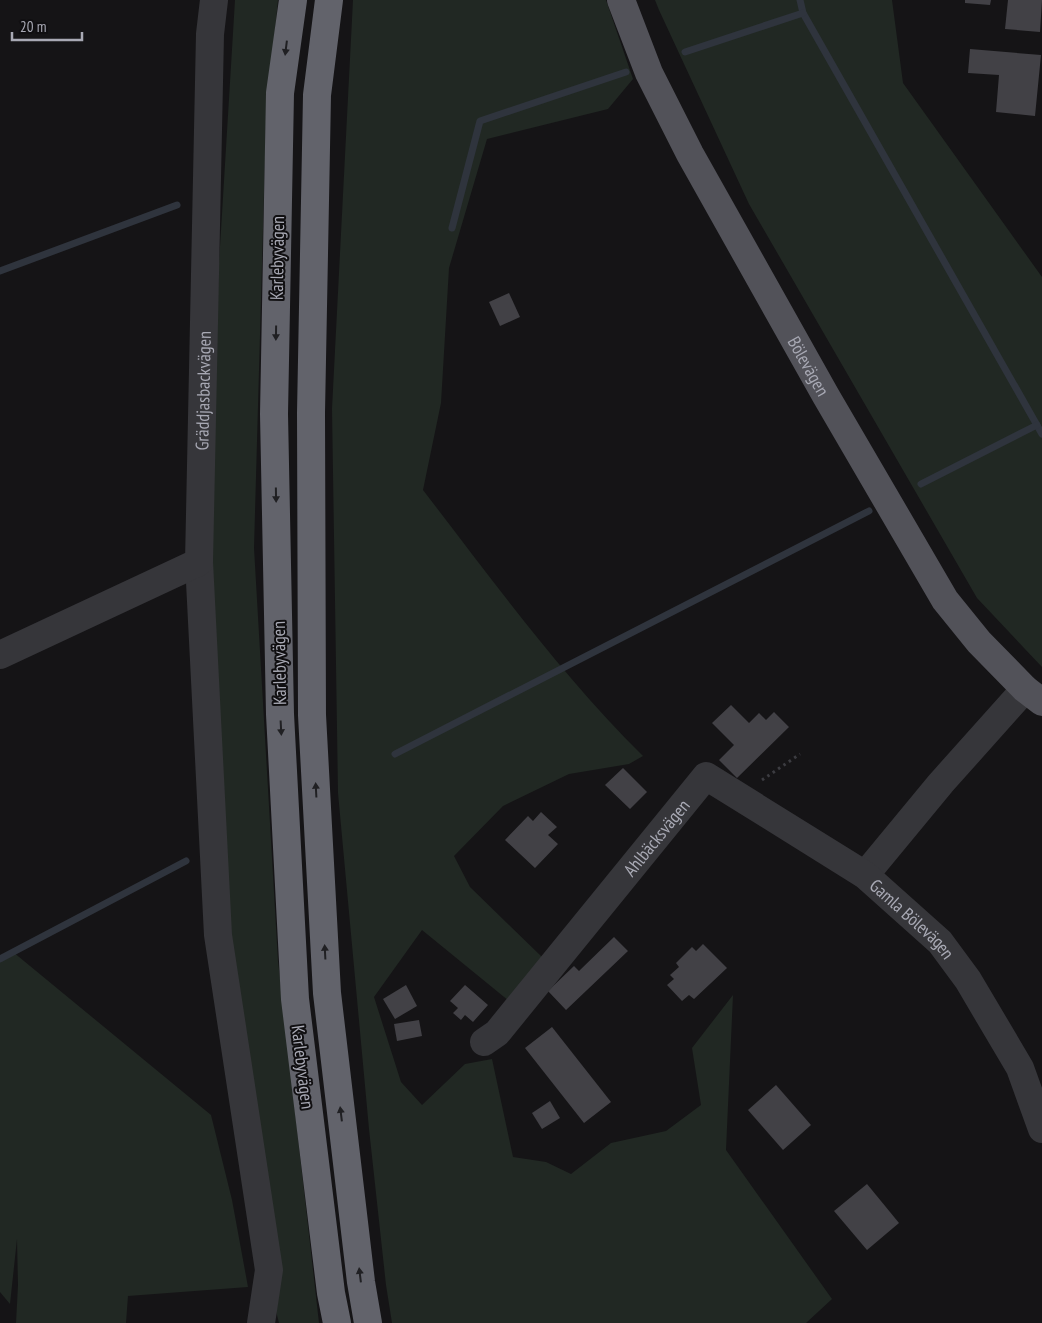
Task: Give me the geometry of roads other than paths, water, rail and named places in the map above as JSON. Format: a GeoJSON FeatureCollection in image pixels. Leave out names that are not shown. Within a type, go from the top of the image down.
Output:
{"type":"FeatureCollection","features":[{"type":"Feature","properties":{"kind":"highway","name":"Karlebyvägen"},"geometry":{"type":"LineString","coordinates":[[292,0],[280,93],[274,404],[280,714],[295,999],[331,1293],[337,1323]]}},
{"type":"Feature","properties":{"kind":"highway","name":"Karlebyvägen"},"geometry":{"type":"LineString","coordinates":[[329,0],[317,95],[311,413],[312,716],[327,994],[361,1282],[368,1323]]}},
{"type":"Feature","properties":{"kind":"main road","name":"Bölevägen"},"geometry":{"type":"LineString","coordinates":[[621,0],[649,73],[690,154],[826,396],[940,591],[979,642],[1034,696]]}},
{"type":"Feature","properties":{"kind":"street","name":"Gräddjasbackvägen"},"geometry":{"type":"LineString","coordinates":[[214,0],[210,34],[200,562],[218,935],[270,1270],[261,1323]]}},
{"type":"Feature","properties":{"kind":"street"},"geometry":{"type":"LineString","coordinates":[[0,654],[200,562]]}},
{"type":"Feature","properties":{"kind":"street","name":"Gamla Bölevägen"},"geometry":{"type":"LineString","coordinates":[[1034,696],[941,783],[865,875],[940,942],[968,980],[1020,1068],[1042,1129]]}},
{"type":"Feature","properties":{"kind":"street","name":"Ahlbäcksvägen"},"geometry":{"type":"LineString","coordinates":[[484,1042],[497,1033],[706,776],[865,875]]}},
{"type":"Feature","properties":{"kind":"waterway"},"geometry":{"type":"LineString","coordinates":[[800,0],[803,13],[1042,434]]}},
{"type":"Feature","properties":{"kind":"waterway"},"geometry":{"type":"LineString","coordinates":[[685,52],[803,13]]}},
{"type":"Feature","properties":{"kind":"waterway"},"geometry":{"type":"LineString","coordinates":[[452,228],[480,121],[626,72]]}},
{"type":"Feature","properties":{"kind":"waterway"},"geometry":{"type":"LineString","coordinates":[[0,271],[177,205]]}},
{"type":"Feature","properties":{"kind":"waterway"},"geometry":{"type":"LineString","coordinates":[[921,484],[1037,425]]}},
{"type":"Feature","properties":{"kind":"waterway"},"geometry":{"type":"LineString","coordinates":[[395,754],[869,511]]}},
{"type":"Feature","properties":{"kind":"waterway"},"geometry":{"type":"LineString","coordinates":[[0,959],[186,861]]}}]}
